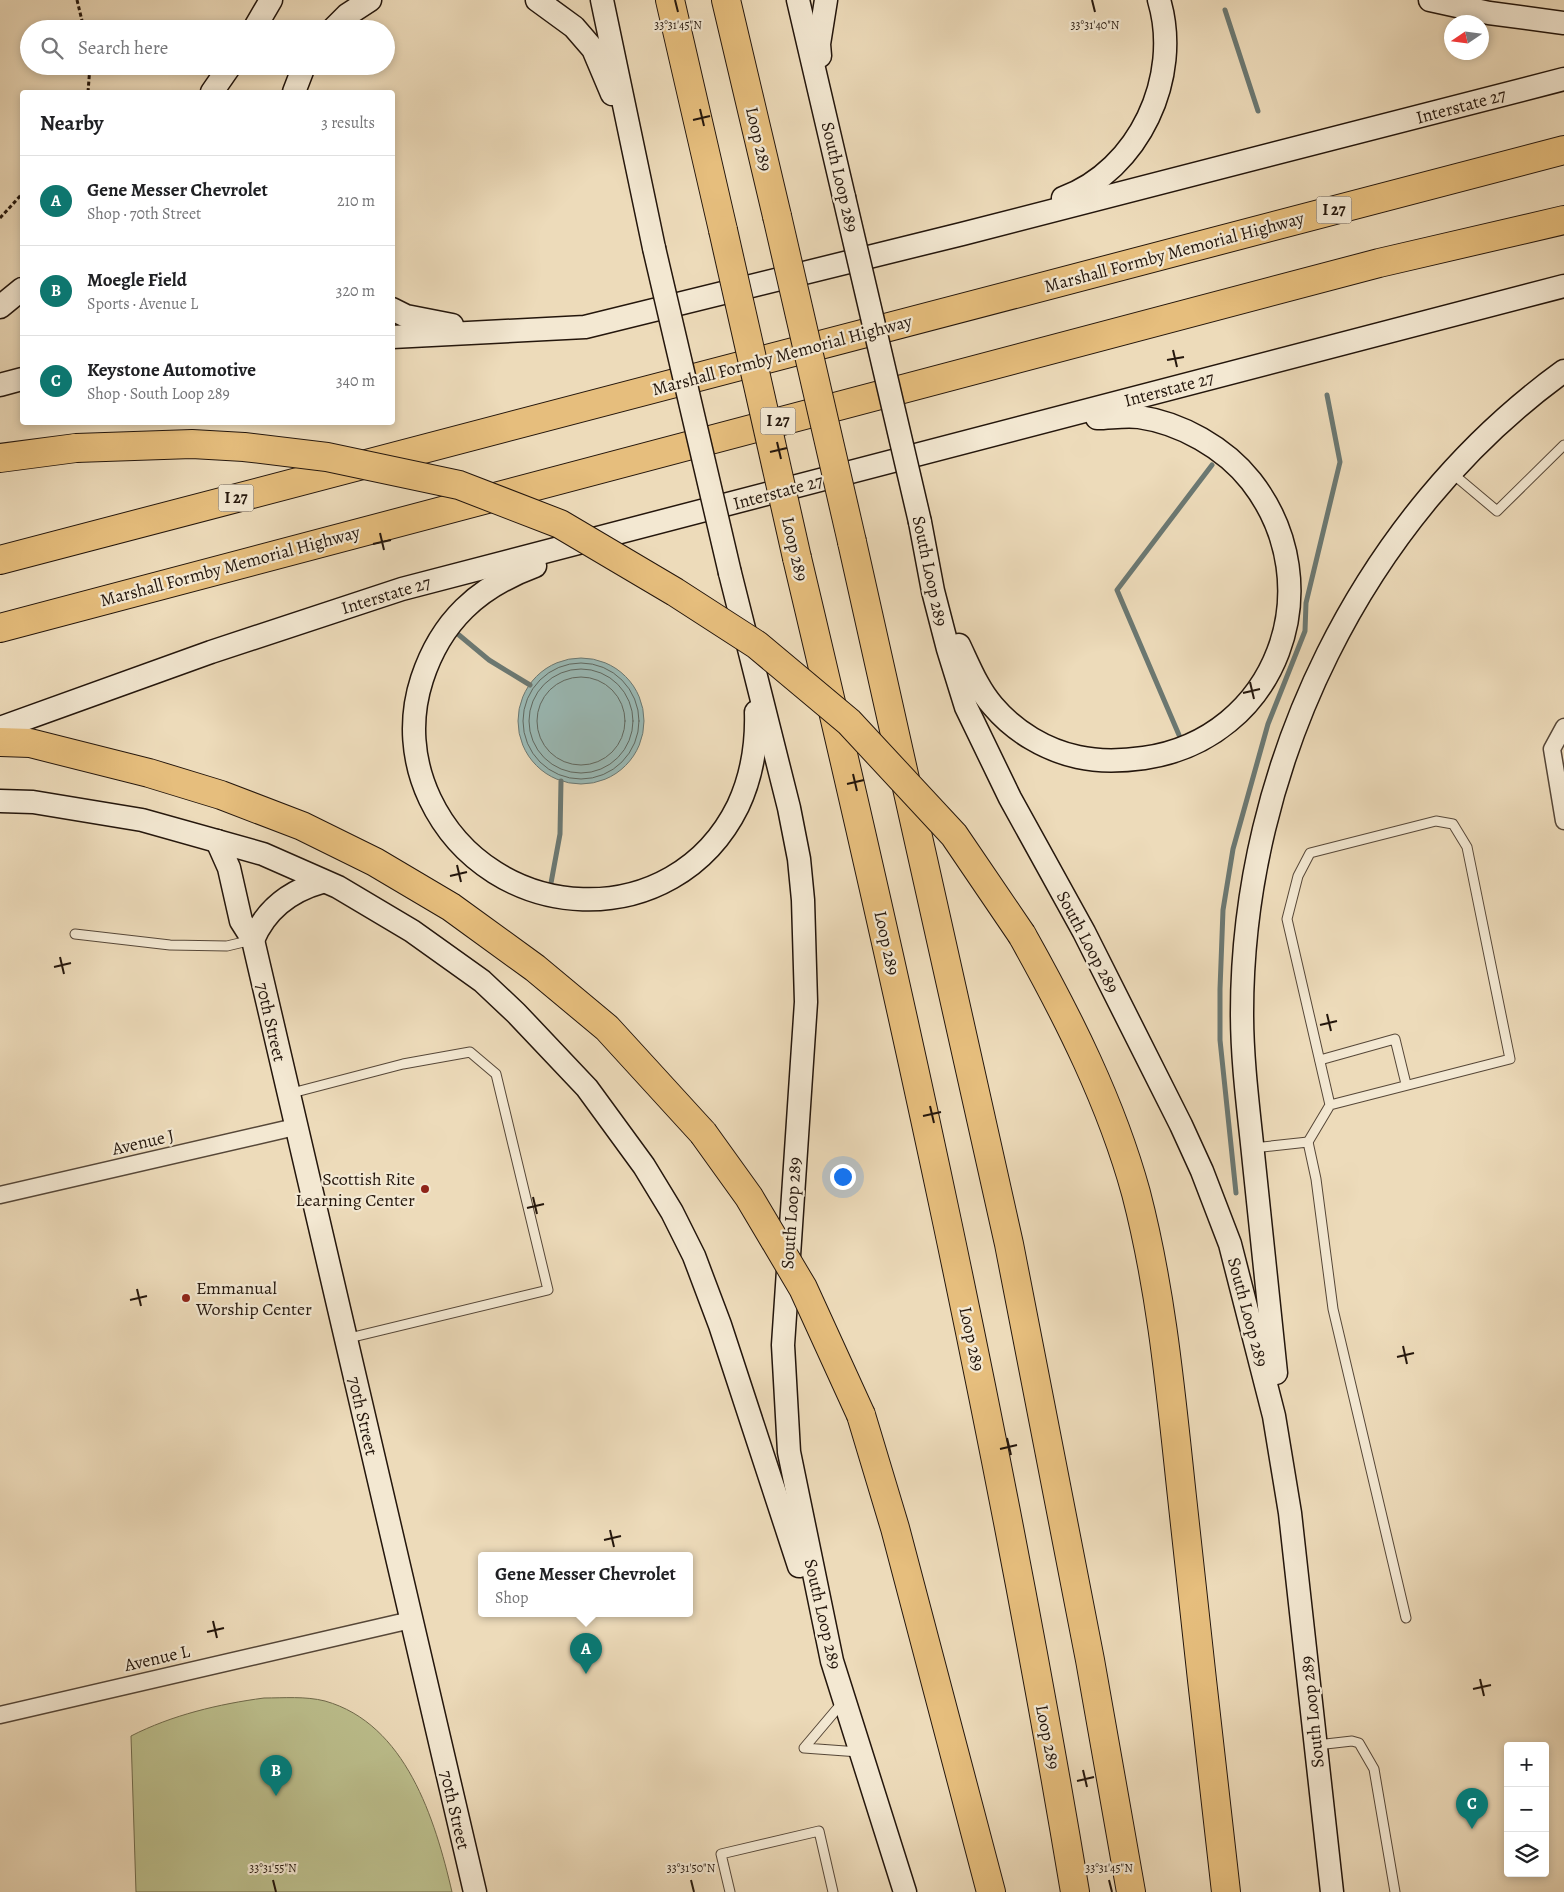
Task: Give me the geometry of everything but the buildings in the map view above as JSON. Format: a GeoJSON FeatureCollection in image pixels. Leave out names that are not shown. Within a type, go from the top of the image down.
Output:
{"type":"FeatureCollection","features":[{"type":"Feature","properties":{"kind":"highway","name":"Loop 289"},"geometry":{"type":"LineString","coordinates":[[670,0],[797,558],[881,913],[982,1387],[1075,1892]]}},
{"type":"Feature","properties":{"kind":"highway","name":"Loop 289"},"geometry":{"type":"LineString","coordinates":[[726,0],[852,542],[1009,1244],[1090,1660],[1131,1892]]}},
{"type":"Feature","properties":{"kind":"highway","name":"Marshall Formby Memorial Highway"},"geometry":{"type":"LineString","coordinates":[[0,560],[1564,150]]}},
{"type":"Feature","properties":{"kind":"highway","name":"Marshall Formby Memorial Highway"},"geometry":{"type":"LineString","coordinates":[[0,628],[1379,263],[1564,220]]}},
{"type":"Feature","properties":{"kind":"highway"},"geometry":{"type":"LineString","coordinates":[[0,458],[76,448],[192,444],[244,447],[327,457],[459,485],[560,524],[675,592],[757,646],[849,722],[954,835],[1022,935],[1065,1012],[1107,1107],[1135,1192],[1156,1282],[1170,1384],[1226,1892]]}},
{"type":"Feature","properties":{"kind":"highway"},"geometry":{"type":"LineString","coordinates":[[0,742],[30,743],[149,773],[221,795],[302,826],[374,862],[451,906],[549,980],[607,1028],[703,1133],[749,1197],[802,1288],[861,1415],[895,1528],[991,1892]]}},
{"type":"Feature","properties":{"kind":"main road"},"geometry":{"type":"LineString","coordinates":[[259,20],[271,0]]}},
{"type":"Feature","properties":{"kind":"main road"},"geometry":{"type":"LineString","coordinates":[[342,20],[370,0]]}},
{"type":"Feature","properties":{"kind":"main road"},"geometry":{"type":"LineString","coordinates":[[537,0],[574,27],[593,49],[631,138]]}},
{"type":"Feature","properties":{"kind":"main road","name":"South Loop 289"},"geometry":{"type":"LineString","coordinates":[[602,0],[654,248],[730,573],[789,808],[799,860],[803,900],[806,1002],[783,1345],[789,1452],[832,1661],[905,1892]]}},
{"type":"Feature","properties":{"kind":"main road","name":"South Loop 289"},"geometry":{"type":"LineString","coordinates":[[798,0],[920,522],[933,591],[966,708],[1010,798],[1084,932],[1202,1171],[1230,1244],[1274,1416],[1290,1513],[1332,1892]]}},
{"type":"Feature","properties":{"kind":"main road"},"geometry":{"type":"LineString","coordinates":[[826,0],[819,44],[826,119]]}},
{"type":"Feature","properties":{"kind":"main road"},"geometry":{"type":"LineString","coordinates":[[962,234],[1087,188],[1102,178],[1122,158],[1135,141],[1147,119],[1162,79],[1165,42],[1159,0]]}},
{"type":"Feature","properties":{"kind":"main road"},"geometry":{"type":"LineString","coordinates":[[1430,0],[1564,23]]}},
{"type":"Feature","properties":{"kind":"main road"},"geometry":{"type":"LineString","coordinates":[[213,90],[224,75]]}},
{"type":"Feature","properties":{"kind":"main road"},"geometry":{"type":"LineString","coordinates":[[295,90],[301,75]]}},
{"type":"Feature","properties":{"kind":"main road","name":"Interstate 27"},"geometry":{"type":"LineString","coordinates":[[395,337],[586,326],[962,234],[1564,79]]}},
{"type":"Feature","properties":{"kind":"main road","name":"Interstate 27"},"geometry":{"type":"LineString","coordinates":[[0,728],[402,589],[1564,286]]}},
{"type":"Feature","properties":{"kind":"main road"},"geometry":{"type":"LineString","coordinates":[[0,307],[20,291]]}},
{"type":"Feature","properties":{"kind":"main road"},"geometry":{"type":"LineString","coordinates":[[395,310],[406,316],[445,325],[586,326]]}},
{"type":"Feature","properties":{"kind":"main road"},"geometry":{"type":"LineString","coordinates":[[1290,1513],[1245,1065],[1243,1004],[1251,903],[1267,817],[1293,733],[1325,658],[1346,618],[1377,568],[1451,472],[1502,420],[1564,371]]}},
{"type":"Feature","properties":{"kind":"main road"},"geometry":{"type":"LineString","coordinates":[[0,385],[20,380]]}},
{"type":"Feature","properties":{"kind":"main road"},"geometry":{"type":"LineString","coordinates":[[933,591],[973,676],[992,706],[1025,734],[1042,745],[1064,754],[1092,760],[1112,761],[1157,756],[1179,750],[1215,732],[1234,718],[1266,680],[1286,631],[1290,581],[1287,562],[1272,517],[1260,493],[1247,476],[1221,451],[1164,422],[1138,417],[1056,420]]}},
{"type":"Feature","properties":{"kind":"main road"},"geometry":{"type":"LineString","coordinates":[[621,533],[530,567],[483,592],[458,613],[438,639],[418,690],[413,723],[415,757],[424,786],[438,816],[456,839],[477,861],[498,876],[524,888],[553,897],[578,899],[610,897],[651,887],[670,877],[709,847],[724,828],[741,799],[754,759],[757,736],[756,676]]}},
{"type":"Feature","properties":{"kind":"main road"},"geometry":{"type":"LineString","coordinates":[[0,801],[32,802],[104,813],[166,826],[263,854],[322,882],[338,887],[412,931],[482,981],[552,1049],[586,1088],[644,1166],[672,1212],[689,1247],[720,1325],[832,1661]]}},
{"type":"Feature","properties":{"kind":"main road","name":"70th Street"},"geometry":{"type":"LineString","coordinates":[[217,841],[228,868],[241,921],[253,940],[474,1892]]}},
{"type":"Feature","properties":{"kind":"main road"},"geometry":{"type":"LineString","coordinates":[[253,940],[260,922],[273,908],[294,892],[322,882]]}},
{"type":"Feature","properties":{"kind":"street"},"geometry":{"type":"LineString","coordinates":[[1564,727],[1552,749],[1564,821]]}},
{"type":"Feature","properties":{"kind":"street","name":"Avenue J"},"geometry":{"type":"LineString","coordinates":[[0,1195],[295,1127]]}},
{"type":"Feature","properties":{"kind":"street","name":"Avenue L"},"geometry":{"type":"LineString","coordinates":[[0,1714],[411,1620]]}},
{"type":"Feature","properties":{"kind":"lane"},"geometry":{"type":"LineString","coordinates":[[1451,472],[1498,512],[1564,445]]}},
{"type":"Feature","properties":{"kind":"lane"},"geometry":{"type":"LineString","coordinates":[[1330,1105],[1406,1084],[1510,1059],[1467,847],[1453,824],[1436,821],[1310,854],[1298,876],[1287,919],[1330,1105],[1308,1142],[1316,1179],[1333,1309],[1406,1618]]}},
{"type":"Feature","properties":{"kind":"lane"},"geometry":{"type":"LineString","coordinates":[[75,934],[170,945],[227,946],[253,940]]}},
{"type":"Feature","properties":{"kind":"lane"},"geometry":{"type":"LineString","coordinates":[[1320,1060],[1395,1039],[1406,1084]]}},
{"type":"Feature","properties":{"kind":"lane"},"geometry":{"type":"LineString","coordinates":[[288,1094],[403,1064],[470,1052],[496,1074],[548,1290],[345,1339]]}},
{"type":"Feature","properties":{"kind":"lane"},"geometry":{"type":"LineString","coordinates":[[1252,1148],[1308,1142]]}},
{"type":"Feature","properties":{"kind":"lane"},"geometry":{"type":"LineString","coordinates":[[844,1701],[804,1748],[860,1752]]}},
{"type":"Feature","properties":{"kind":"lane"},"geometry":{"type":"LineString","coordinates":[[1316,1745],[1352,1741],[1359,1743],[1369,1758],[1374,1769],[1395,1892]]}},
{"type":"Feature","properties":{"kind":"lane"},"geometry":{"type":"LineString","coordinates":[[730,1892],[721,1854],[820,1831],[833,1892]]}},
{"type":"Feature","properties":{"kind":"path"},"geometry":{"type":"LineString","coordinates":[[77,0],[82,20]]}},
{"type":"Feature","properties":{"kind":"path"},"geometry":{"type":"LineString","coordinates":[[88,90],[89,75]]}},
{"type":"Feature","properties":{"kind":"path"},"geometry":{"type":"LineString","coordinates":[[0,218],[20,196]]}},
{"type":"Feature","properties":{"kind":"green space"},"geometry":{"type":"Polygon","coordinates":[[[264,1698],[302,1698],[325,1701],[353,1713],[377,1730],[396,1752],[426,1806],[452,1892],[136,1892],[131,1736],[163,1722],[196,1711],[264,1698]]]}},
{"type":"Feature","properties":{"kind":"water"},"geometry":{"type":"Polygon","coordinates":[[[581,658],[605,663],[625,677],[639,697],[644,721],[639,745],[625,765],[605,779],[581,784],[557,779],[537,765],[523,745],[518,721],[523,697],[537,677],[557,663],[581,658]]]}},
{"type":"Feature","properties":{"kind":"waterway"},"geometry":{"type":"LineString","coordinates":[[1225,10],[1258,111]]}},
{"type":"Feature","properties":{"kind":"waterway"},"geometry":{"type":"LineString","coordinates":[[1236,1193],[1220,1040],[1223,910],[1233,849],[1268,724],[1305,631],[1306,603],[1340,462],[1327,395]]}},
{"type":"Feature","properties":{"kind":"waterway"},"geometry":{"type":"LineString","coordinates":[[1179,735],[1117,590],[1212,465]]}},
{"type":"Feature","properties":{"kind":"waterway"},"geometry":{"type":"LineString","coordinates":[[459,635],[489,660],[530,685]]}},
{"type":"Feature","properties":{"kind":"waterway"},"geometry":{"type":"LineString","coordinates":[[551,883],[560,834],[561,781]]}},
{"type":"Feature","properties":{"kind":"place","name":"Scottish Rite Learning Center"},"geometry":{"type":"Point","coordinates":[425,1189]}},
{"type":"Feature","properties":{"kind":"place","name":"Emmanual Worship Center"},"geometry":{"type":"Point","coordinates":[186,1298]}},
{"type":"Feature","properties":{"kind":"place","name":"Gene Messer Chevrolet"},"geometry":{"type":"Point","coordinates":[586,1674]}},
{"type":"Feature","properties":{"kind":"place","name":"Moegle Field"},"geometry":{"type":"Point","coordinates":[276,1796]}},
{"type":"Feature","properties":{"kind":"place","name":"Keystone Automotive"},"geometry":{"type":"Point","coordinates":[1472,1829]}}]}
